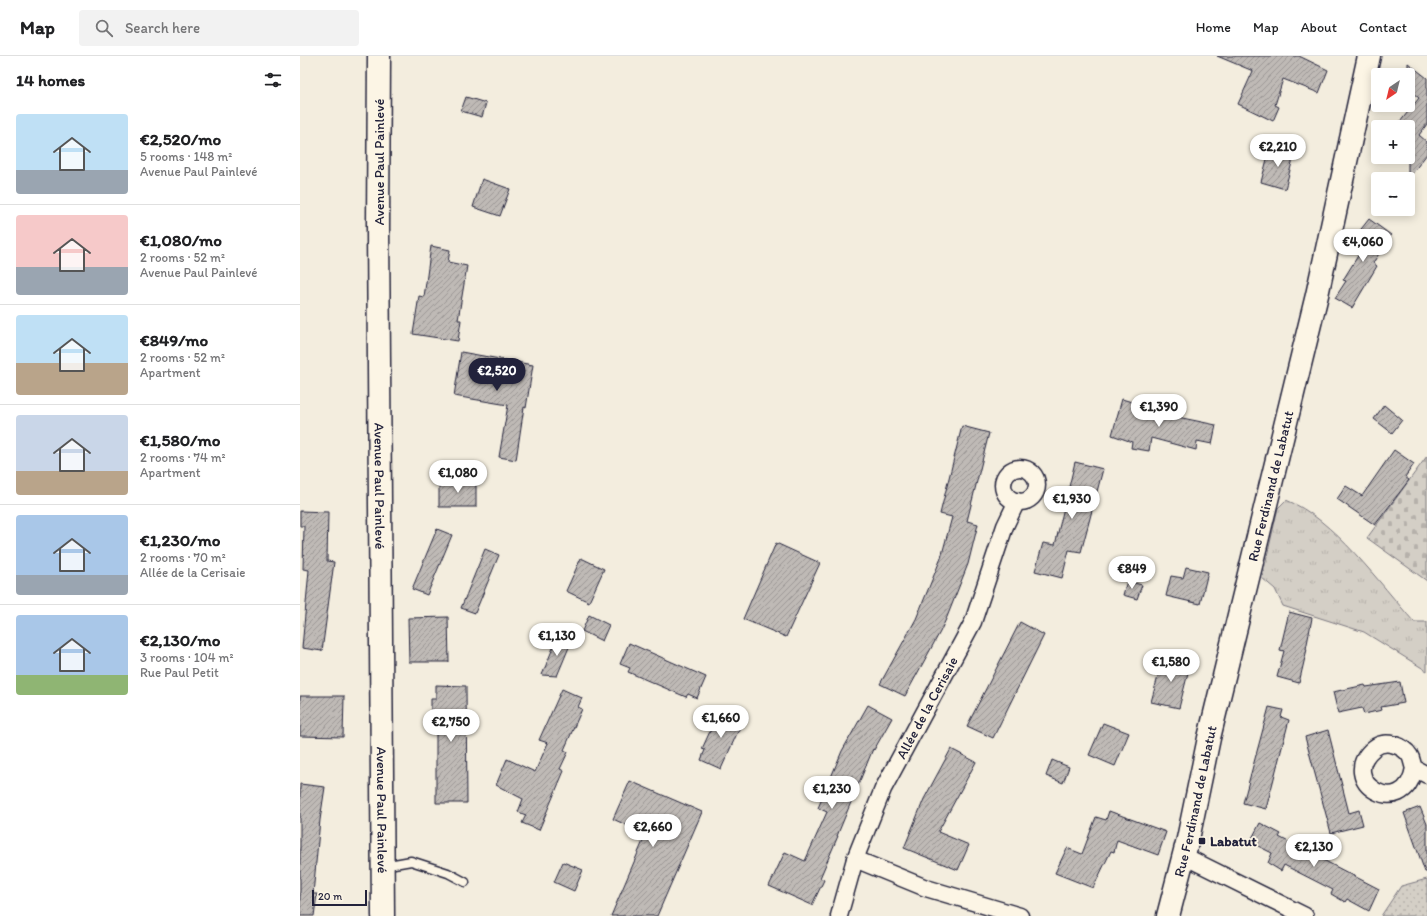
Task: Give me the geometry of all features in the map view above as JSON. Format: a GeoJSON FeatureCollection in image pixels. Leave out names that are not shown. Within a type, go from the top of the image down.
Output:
{"type":"FeatureCollection","features":[{"type":"Feature","properties":{"kind":"street","name":"Avenue Paul Painlevé"},"geometry":{"type":"LineString","coordinates":[[379,56],[378,235],[383,916]]}},
{"type":"Feature","properties":{"kind":"street","name":"Rue Ferdinand de Labatut"},"geometry":{"type":"LineString","coordinates":[[1168,916],[1184,856],[1209,738],[1317,295],[1369,56]]}},
{"type":"Feature","properties":{"kind":"street","name":"Allée de la Cerisaie"},"geometry":{"type":"LineString","coordinates":[[839,916],[855,859],[883,789],[973,622],[1005,526],[1017,501]]}},
{"type":"Feature","properties":{"kind":"street"},"geometry":{"type":"LineString","coordinates":[[1184,856],[1305,916]]}},
{"type":"Feature","properties":{"kind":"street"},"geometry":{"type":"LineString","coordinates":[[855,859],[926,888],[1020,916]]}},
{"type":"Feature","properties":{"kind":"lane"},"geometry":{"type":"LineString","coordinates":[[382,867],[411,861],[448,873],[465,882]]}},
{"type":"Feature","properties":{"kind":"green space"},"geometry":{"type":"Polygon","coordinates":[[[1427,456],[1427,581],[1367,538],[1427,456]]]}},
{"type":"Feature","properties":{"kind":"green space"},"geometry":{"type":"Polygon","coordinates":[[[1286,500],[1304,509],[1338,536],[1371,571],[1414,622],[1427,622],[1427,671],[1364,632],[1283,606],[1275,589],[1262,578],[1278,508],[1286,500]]]}},
{"type":"Feature","properties":{"kind":"green space"},"geometry":{"type":"Polygon","coordinates":[[[1427,879],[1427,916],[1381,916],[1401,886],[1427,879]]]}},
{"type":"Feature","properties":{"kind":"building"},"geometry":{"type":"Polygon","coordinates":[[[1217,56],[1299,56],[1328,70],[1319,93],[1283,79],[1275,105],[1279,107],[1273,121],[1238,104],[1253,71],[1217,56]]]}},
{"type":"Feature","properties":{"kind":"building"},"geometry":{"type":"Polygon","coordinates":[[[1408,63],[1414,68],[1408,68],[1408,63]]]}},
{"type":"Feature","properties":{"kind":"building"},"geometry":{"type":"Polygon","coordinates":[[[1415,69],[1427,78],[1427,124],[1419,135],[1427,142],[1427,154],[1413,172],[1408,172],[1408,164],[1415,164],[1415,120],[1402,120],[1408,112],[1415,112],[1415,103],[1419,98],[1415,95],[1415,69]]]}},
{"type":"Feature","properties":{"kind":"building"},"geometry":{"type":"Polygon","coordinates":[[[466,97],[486,103],[482,117],[461,111],[466,97]]]}},
{"type":"Feature","properties":{"kind":"building"},"geometry":{"type":"Polygon","coordinates":[[[1270,148],[1294,155],[1285,189],[1261,182],[1270,148]]]}},
{"type":"Feature","properties":{"kind":"building"},"geometry":{"type":"Polygon","coordinates":[[[482,179],[510,189],[500,216],[473,207],[482,179]]]}},
{"type":"Feature","properties":{"kind":"building"},"geometry":{"type":"Polygon","coordinates":[[[1369,219],[1391,235],[1373,263],[1377,266],[1352,308],[1335,298],[1346,281],[1343,280],[1364,246],[1354,238],[1369,219]]]}},
{"type":"Feature","properties":{"kind":"building"},"geometry":{"type":"Polygon","coordinates":[[[431,246],[450,250],[448,262],[467,266],[458,320],[461,320],[458,341],[413,334],[419,296],[424,297],[431,246]]]}},
{"type":"Feature","properties":{"kind":"building"},"geometry":{"type":"Polygon","coordinates":[[[461,352],[533,365],[526,408],[524,407],[516,460],[499,457],[508,405],[454,396],[461,352]]]}},
{"type":"Feature","properties":{"kind":"building"},"geometry":{"type":"Polygon","coordinates":[[[1122,399],[1145,406],[1144,410],[1216,425],[1212,444],[1197,441],[1196,450],[1151,438],[1149,451],[1131,448],[1132,442],[1112,435],[1122,399]]]}},
{"type":"Feature","properties":{"kind":"building"},"geometry":{"type":"Polygon","coordinates":[[[1384,405],[1402,420],[1392,433],[1374,419],[1384,405]]]}},
{"type":"Feature","properties":{"kind":"building"},"geometry":{"type":"Polygon","coordinates":[[[962,426],[989,433],[967,521],[978,524],[968,564],[947,617],[905,696],[880,684],[916,619],[941,558],[952,517],[940,514],[962,426]]]}},
{"type":"Feature","properties":{"kind":"building"},"geometry":{"type":"Polygon","coordinates":[[[1394,450],[1414,464],[1405,477],[1409,480],[1375,525],[1337,499],[1346,486],[1362,496],[1394,450]]]}},
{"type":"Feature","properties":{"kind":"building"},"geometry":{"type":"Polygon","coordinates":[[[1075,462],[1103,469],[1081,552],[1069,550],[1062,578],[1035,571],[1043,543],[1055,545],[1075,462]]]}},
{"type":"Feature","properties":{"kind":"building"},"geometry":{"type":"Polygon","coordinates":[[[439,480],[476,480],[476,507],[439,507],[439,480]]]}},
{"type":"Feature","properties":{"kind":"building"},"geometry":{"type":"Polygon","coordinates":[[[300,511],[328,512],[327,561],[334,562],[322,651],[302,648],[309,570],[303,569],[304,526],[300,526],[300,511]]]}},
{"type":"Feature","properties":{"kind":"building"},"geometry":{"type":"Polygon","coordinates":[[[437,529],[452,535],[427,595],[412,589],[437,529]]]}},
{"type":"Feature","properties":{"kind":"building"},"geometry":{"type":"Polygon","coordinates":[[[776,543],[820,563],[786,637],[743,619],[776,543]]]}},
{"type":"Feature","properties":{"kind":"building"},"geometry":{"type":"Polygon","coordinates":[[[485,549],[499,555],[475,613],[461,608],[485,549]]]}},
{"type":"Feature","properties":{"kind":"building"},"geometry":{"type":"Polygon","coordinates":[[[581,558],[604,569],[589,602],[566,591],[581,558]]]}},
{"type":"Feature","properties":{"kind":"building"},"geometry":{"type":"Polygon","coordinates":[[[1186,567],[1208,572],[1200,604],[1166,596],[1171,576],[1183,578],[1186,567]]]}},
{"type":"Feature","properties":{"kind":"building"},"geometry":{"type":"Polygon","coordinates":[[[1127,581],[1142,585],[1137,599],[1123,595],[1127,581]]]}},
{"type":"Feature","properties":{"kind":"building"},"geometry":{"type":"Polygon","coordinates":[[[1289,612],[1312,618],[1299,683],[1277,677],[1284,651],[1280,650],[1289,612]]]}},
{"type":"Feature","properties":{"kind":"building"},"geometry":{"type":"Polygon","coordinates":[[[589,615],[609,625],[602,641],[582,631],[589,615]]]}},
{"type":"Feature","properties":{"kind":"building"},"geometry":{"type":"Polygon","coordinates":[[[448,617],[449,662],[409,662],[408,618],[448,617]]]}},
{"type":"Feature","properties":{"kind":"building"},"geometry":{"type":"Polygon","coordinates":[[[1020,622],[1044,635],[993,738],[967,726],[1020,622]]]}},
{"type":"Feature","properties":{"kind":"building"},"geometry":{"type":"Polygon","coordinates":[[[557,638],[572,640],[557,676],[542,675],[557,638]]]}},
{"type":"Feature","properties":{"kind":"building"},"geometry":{"type":"Polygon","coordinates":[[[629,643],[706,677],[697,698],[688,694],[686,697],[628,672],[630,668],[620,664],[629,643]]]}},
{"type":"Feature","properties":{"kind":"building"},"geometry":{"type":"Polygon","coordinates":[[[1163,658],[1190,665],[1179,708],[1151,702],[1163,658]]]}},
{"type":"Feature","properties":{"kind":"building"},"geometry":{"type":"Polygon","coordinates":[[[1400,682],[1404,703],[1381,707],[1382,710],[1364,714],[1362,708],[1338,713],[1333,692],[1365,685],[1366,687],[1400,682]]]}},
{"type":"Feature","properties":{"kind":"building"},"geometry":{"type":"Polygon","coordinates":[[[436,685],[466,686],[467,803],[436,803],[436,724],[431,724],[431,699],[436,699],[436,685]]]}},
{"type":"Feature","properties":{"kind":"building"},"geometry":{"type":"Polygon","coordinates":[[[562,689],[582,698],[578,707],[582,709],[564,750],[568,752],[560,769],[564,771],[539,830],[522,823],[526,815],[518,812],[523,799],[496,785],[507,759],[535,772],[548,743],[539,740],[562,689]]]}},
{"type":"Feature","properties":{"kind":"building"},"geometry":{"type":"Polygon","coordinates":[[[300,696],[344,696],[343,737],[300,736],[300,696]]]}},
{"type":"Feature","properties":{"kind":"building"},"geometry":{"type":"Polygon","coordinates":[[[868,705],[892,718],[874,750],[873,749],[820,878],[824,880],[812,905],[769,886],[785,852],[805,861],[827,812],[818,808],[842,751],[868,705]]]}},
{"type":"Feature","properties":{"kind":"building"},"geometry":{"type":"Polygon","coordinates":[[[1269,707],[1283,710],[1281,717],[1289,720],[1266,809],[1243,803],[1269,707]]]}},
{"type":"Feature","properties":{"kind":"building"},"geometry":{"type":"Polygon","coordinates":[[[724,709],[744,718],[721,769],[701,760],[705,750],[702,749],[716,718],[719,719],[724,709]]]}},
{"type":"Feature","properties":{"kind":"building"},"geometry":{"type":"Polygon","coordinates":[[[1103,723],[1129,733],[1115,766],[1089,755],[1103,723]]]}},
{"type":"Feature","properties":{"kind":"building"},"geometry":{"type":"Polygon","coordinates":[[[1328,730],[1349,813],[1359,810],[1363,825],[1331,833],[1305,737],[1328,730]]]}},
{"type":"Feature","properties":{"kind":"building"},"geometry":{"type":"Polygon","coordinates":[[[951,749],[976,762],[938,832],[969,845],[958,870],[904,848],[924,799],[951,749]]]}},
{"type":"Feature","properties":{"kind":"building"},"geometry":{"type":"Polygon","coordinates":[[[1052,760],[1069,767],[1063,783],[1046,776],[1052,760]]]}},
{"type":"Feature","properties":{"kind":"building"},"geometry":{"type":"Polygon","coordinates":[[[630,781],[702,812],[657,916],[611,916],[646,834],[613,819],[630,781]]]}},
{"type":"Feature","properties":{"kind":"building"},"geometry":{"type":"Polygon","coordinates":[[[300,784],[325,787],[320,820],[313,894],[317,894],[314,916],[300,916],[300,784]]]}},
{"type":"Feature","properties":{"kind":"building"},"geometry":{"type":"Polygon","coordinates":[[[1420,807],[1427,824],[1427,872],[1425,872],[1404,813],[1420,807]]]}},
{"type":"Feature","properties":{"kind":"building"},"geometry":{"type":"Polygon","coordinates":[[[1109,811],[1166,832],[1158,855],[1117,840],[1114,852],[1111,851],[1093,888],[1055,873],[1067,848],[1082,854],[1096,817],[1106,820],[1109,811]]]}},
{"type":"Feature","properties":{"kind":"building"},"geometry":{"type":"Polygon","coordinates":[[[1260,823],[1281,834],[1279,837],[1379,889],[1369,911],[1347,899],[1345,902],[1331,894],[1333,890],[1284,865],[1281,871],[1268,863],[1272,853],[1250,842],[1260,823]]]}},
{"type":"Feature","properties":{"kind":"building"},"geometry":{"type":"Polygon","coordinates":[[[563,862],[583,870],[574,891],[554,882],[563,862]]]}},
{"type":"Feature","properties":{"kind":"place","name":"Labatut"},"geometry":{"type":"Point","coordinates":[1202,841]}}]}
